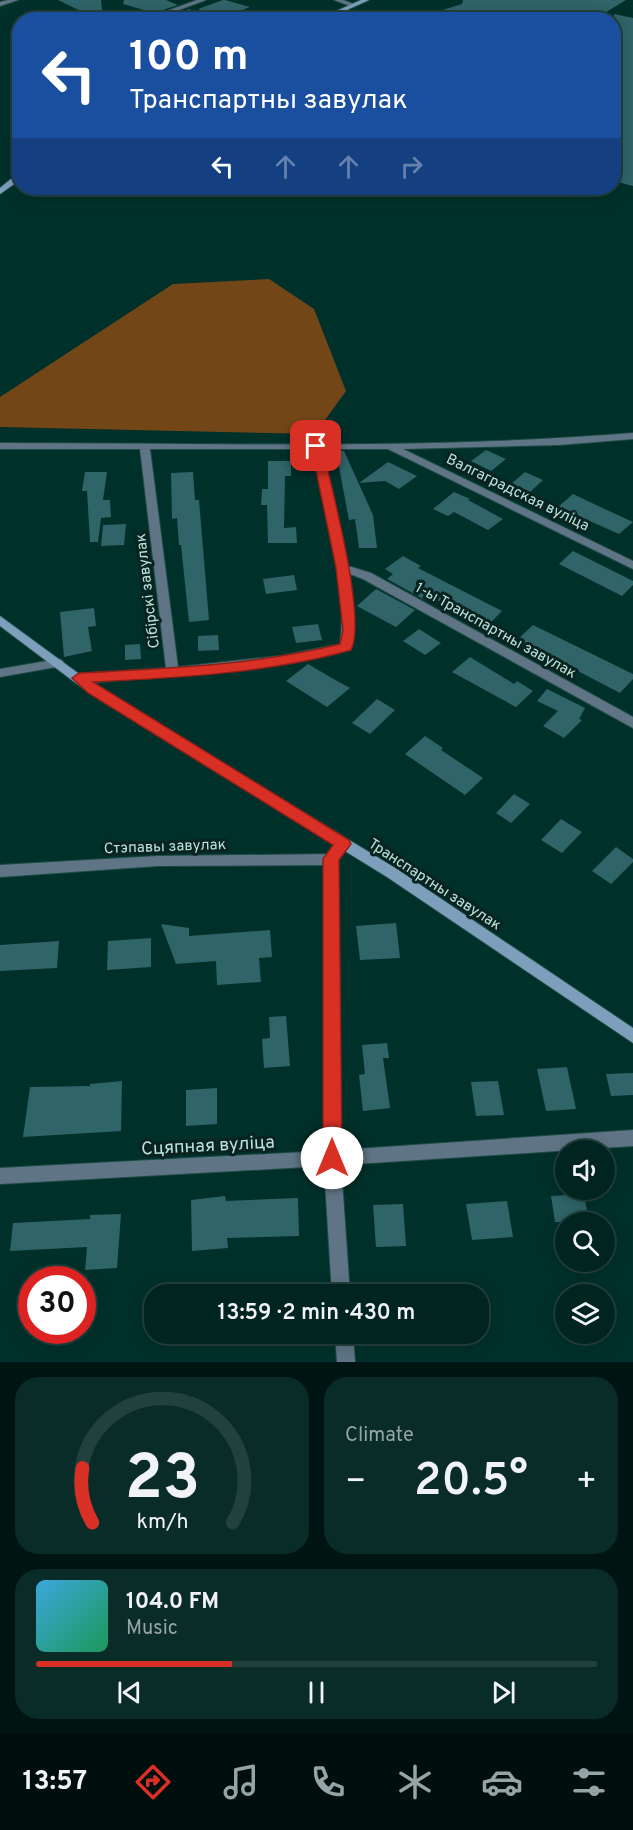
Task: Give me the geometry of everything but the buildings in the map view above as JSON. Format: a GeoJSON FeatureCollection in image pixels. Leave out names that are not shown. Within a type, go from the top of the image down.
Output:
{"type":"FeatureCollection","features":[{"type":"Feature","properties":{"kind":"main road"},"geometry":{"type":"LineString","coordinates":[[337,12],[366,0]]}},
{"type":"Feature","properties":{"kind":"main road"},"geometry":{"type":"LineString","coordinates":[[0,192],[12,182]]}},
{"type":"Feature","properties":{"kind":"main road","name":"Транспартны завулак"},"geometry":{"type":"LineString","coordinates":[[0,620],[93,690],[392,873],[633,1036]]}},
{"type":"Feature","properties":{"kind":"street"},"geometry":{"type":"LineString","coordinates":[[0,4],[15,0]]}},
{"type":"Feature","properties":{"kind":"street"},"geometry":{"type":"LineString","coordinates":[[168,12],[203,0]]}},
{"type":"Feature","properties":{"kind":"street"},"geometry":{"type":"LineString","coordinates":[[337,0],[353,5]]}},
{"type":"Feature","properties":{"kind":"street"},"geometry":{"type":"LineString","coordinates":[[0,446],[145,448],[390,446],[631,439]]}},
{"type":"Feature","properties":{"kind":"street"},"geometry":{"type":"LineString","coordinates":[[79,678],[172,673],[310,656],[346,647],[350,630],[342,568],[316,446]]}},
{"type":"Feature","properties":{"kind":"street","name":"Валгаградская вуліца"},"geometry":{"type":"LineString","coordinates":[[390,446],[633,566]]}},
{"type":"Feature","properties":{"kind":"street","name":"Сібірскі завулак"},"geometry":{"type":"LineString","coordinates":[[145,448],[172,673]]}},
{"type":"Feature","properties":{"kind":"street","name":"1-ы Транспартны завулак"},"geometry":{"type":"LineString","coordinates":[[342,568],[367,576],[633,723]]}},
{"type":"Feature","properties":{"kind":"street"},"geometry":{"type":"LineString","coordinates":[[0,673],[58,663]]}},
{"type":"Feature","properties":{"kind":"street"},"geometry":{"type":"LineString","coordinates":[[341,1284],[332,1158],[331,859],[344,844]]}},
{"type":"Feature","properties":{"kind":"street","name":"Стэпавы завулак"},"geometry":{"type":"LineString","coordinates":[[0,871],[158,861],[331,859]]}},
{"type":"Feature","properties":{"kind":"street","name":"Сцяпная вуліца"},"geometry":{"type":"LineString","coordinates":[[0,1176],[332,1158],[633,1138]]}},
{"type":"Feature","properties":{"kind":"street"},"geometry":{"type":"LineString","coordinates":[[345,1344],[346,1362]]}},
{"type":"Feature","properties":{"kind":"shaded area"},"geometry":{"type":"Polygon","coordinates":[[[269,279],[314,309],[346,391],[315,434],[0,427],[0,397],[173,284],[269,279]]]}},
{"type":"Feature","properties":{"kind":"route"},"geometry":{"type":"LineString","coordinates":[[316,446],[342,568],[350,630],[346,647],[310,656],[172,673],[79,678],[93,690],[344,844],[331,859],[332,1158]]}}]}
